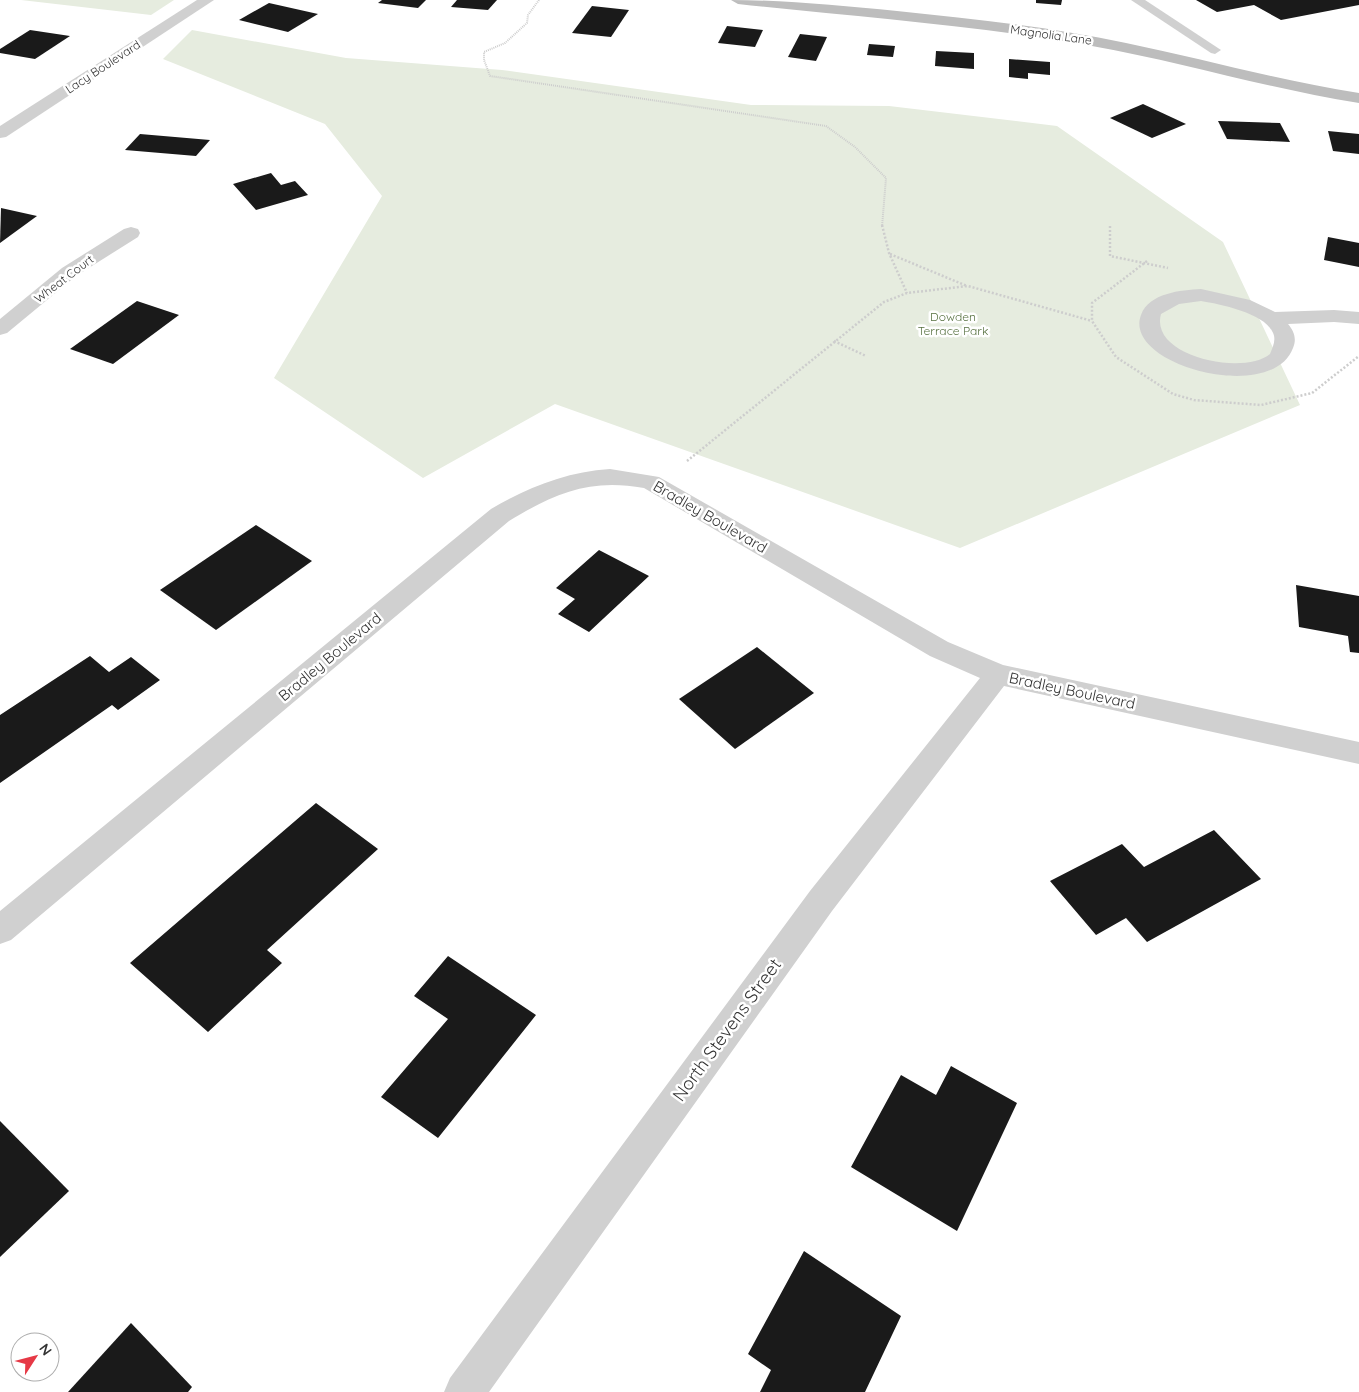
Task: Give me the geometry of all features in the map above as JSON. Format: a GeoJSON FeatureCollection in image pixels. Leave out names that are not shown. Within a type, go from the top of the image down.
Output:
{"type":"FeatureCollection","features":[{"type":"Feature","properties":{"kind":"street","name":"Lacy Boulevard"},"geometry":{"type":"LineString","coordinates":[[0,133],[207,0]]}},
{"type":"Feature","properties":{"kind":"street","name":"Magnolia Lane"},"geometry":{"type":"LineString","coordinates":[[738,0],[773,2],[1092,40],[1266,82],[1359,98]]}},
{"type":"Feature","properties":{"kind":"street","name":"Wheat Court"},"geometry":{"type":"LineString","coordinates":[[0,329],[69,272],[131,233]]}},
{"type":"Feature","properties":{"kind":"street"},"geometry":{"type":"LineString","coordinates":[[1272,318],[1284,337],[1285,347],[1280,357],[1269,364],[1254,369],[1235,370],[1196,364],[1178,356],[1158,341],[1149,325],[1150,315],[1157,306],[1168,300],[1184,296],[1219,296],[1237,301],[1272,318],[1334,316],[1359,318]]}},
{"type":"Feature","properties":{"kind":"street","name":"Bradley Boulevard"},"geometry":{"type":"LineString","coordinates":[[0,930],[500,515],[528,497],[566,482],[596,476],[626,476],[651,482],[939,649],[998,674],[1359,753]]}},
{"type":"Feature","properties":{"kind":"street","name":"North Stevens Street"},"geometry":{"type":"LineString","coordinates":[[464,1392],[821,901],[998,674]]}},
{"type":"Feature","properties":{"kind":"lane"},"geometry":{"type":"LineString","coordinates":[[1137,0],[1214,50]]}},
{"type":"Feature","properties":{"kind":"path"},"geometry":{"type":"LineString","coordinates":[[539,0],[528,15],[526,23],[505,43],[484,52],[484,60],[490,76],[826,126],[856,147],[886,178],[882,229],[890,254],[907,292]]}},
{"type":"Feature","properties":{"kind":"path"},"geometry":{"type":"LineString","coordinates":[[1110,226],[1110,256]]}},
{"type":"Feature","properties":{"kind":"path"},"geometry":{"type":"LineString","coordinates":[[890,254],[968,286],[1092,321],[1092,303],[1147,261]]}},
{"type":"Feature","properties":{"kind":"path"},"geometry":{"type":"LineString","coordinates":[[687,461],[884,302],[907,292],[968,286]]}},
{"type":"Feature","properties":{"kind":"path"},"geometry":{"type":"LineString","coordinates":[[834,341],[866,356]]}},
{"type":"Feature","properties":{"kind":"green space"},"geometry":{"type":"Polygon","coordinates":[[[21,0],[174,0],[151,15],[21,0]]]}},
{"type":"Feature","properties":{"kind":"green space","name":"Dowden Terrace Park"},"geometry":{"type":"Polygon","coordinates":[[[192,30],[346,58],[502,70],[751,105],[889,106],[1057,126],[1223,242],[1300,405],[960,548],[555,404],[423,478],[274,378],[382,196],[325,124],[163,59],[192,30]]]}},
{"type":"Feature","properties":{"kind":"building"},"geometry":{"type":"Polygon","coordinates":[[[382,0],[426,0],[418,8],[378,3],[382,0]]]}},
{"type":"Feature","properties":{"kind":"building"},"geometry":{"type":"Polygon","coordinates":[[[457,0],[497,0],[488,10],[451,7],[457,0]]]}},
{"type":"Feature","properties":{"kind":"building"},"geometry":{"type":"Polygon","coordinates":[[[1036,0],[1062,0],[1061,5],[1036,3],[1036,0]]]}},
{"type":"Feature","properties":{"kind":"building"},"geometry":{"type":"Polygon","coordinates":[[[1196,0],[1359,0],[1359,5],[1281,20],[1254,5],[1217,12],[1196,0]]]}},
{"type":"Feature","properties":{"kind":"building"},"geometry":{"type":"Polygon","coordinates":[[[269,3],[318,14],[288,32],[239,20],[269,3]]]}},
{"type":"Feature","properties":{"kind":"building"},"geometry":{"type":"Polygon","coordinates":[[[592,6],[629,10],[611,37],[572,33],[592,6]]]}},
{"type":"Feature","properties":{"kind":"building"},"geometry":{"type":"Polygon","coordinates":[[[727,26],[763,30],[755,47],[718,43],[727,26]]]}},
{"type":"Feature","properties":{"kind":"building"},"geometry":{"type":"Polygon","coordinates":[[[30,30],[70,36],[35,59],[0,53],[0,49],[30,30]]]}},
{"type":"Feature","properties":{"kind":"building"},"geometry":{"type":"Polygon","coordinates":[[[800,34],[827,37],[816,61],[788,57],[800,34]]]}},
{"type":"Feature","properties":{"kind":"building"},"geometry":{"type":"Polygon","coordinates":[[[869,44],[895,46],[893,57],[867,55],[869,44]]]}},
{"type":"Feature","properties":{"kind":"building"},"geometry":{"type":"Polygon","coordinates":[[[936,51],[974,53],[974,69],[935,66],[936,51]]]}},
{"type":"Feature","properties":{"kind":"building"},"geometry":{"type":"Polygon","coordinates":[[[1009,59],[1050,62],[1050,75],[1028,73],[1028,79],[1009,77],[1009,59]]]}},
{"type":"Feature","properties":{"kind":"building"},"geometry":{"type":"Polygon","coordinates":[[[1143,104],[1186,124],[1152,138],[1110,118],[1143,104]]]}},
{"type":"Feature","properties":{"kind":"building"},"geometry":{"type":"Polygon","coordinates":[[[1218,121],[1280,123],[1290,142],[1227,139],[1218,121]]]}},
{"type":"Feature","properties":{"kind":"building"},"geometry":{"type":"Polygon","coordinates":[[[1328,131],[1359,134],[1359,154],[1333,151],[1328,131]]]}},
{"type":"Feature","properties":{"kind":"building"},"geometry":{"type":"Polygon","coordinates":[[[140,134],[210,140],[196,156],[125,150],[140,134]]]}},
{"type":"Feature","properties":{"kind":"building"},"geometry":{"type":"Polygon","coordinates":[[[271,173],[281,185],[295,181],[308,195],[256,210],[233,184],[271,173]]]}},
{"type":"Feature","properties":{"kind":"building"},"geometry":{"type":"Polygon","coordinates":[[[1,208],[37,216],[0,243],[1,208]]]}},
{"type":"Feature","properties":{"kind":"building"},"geometry":{"type":"Polygon","coordinates":[[[1328,237],[1359,243],[1359,267],[1324,260],[1328,237]]]}},
{"type":"Feature","properties":{"kind":"building"},"geometry":{"type":"Polygon","coordinates":[[[137,301],[179,315],[113,364],[70,349],[137,301]]]}},
{"type":"Feature","properties":{"kind":"building"},"geometry":{"type":"Polygon","coordinates":[[[256,525],[312,561],[216,630],[160,590],[256,525]]]}},
{"type":"Feature","properties":{"kind":"building"},"geometry":{"type":"Polygon","coordinates":[[[599,550],[649,576],[589,632],[558,614],[575,599],[556,588],[599,550]]]}},
{"type":"Feature","properties":{"kind":"building"},"geometry":{"type":"Polygon","coordinates":[[[1296,585],[1359,596],[1359,653],[1350,652],[1348,636],[1299,627],[1296,585]]]}},
{"type":"Feature","properties":{"kind":"building"},"geometry":{"type":"Polygon","coordinates":[[[757,647],[814,693],[735,749],[679,699],[757,647]]]}},
{"type":"Feature","properties":{"kind":"building"},"geometry":{"type":"Polygon","coordinates":[[[90,656],[109,672],[131,657],[160,680],[118,710],[112,705],[0,783],[0,715],[90,656]]]}},
{"type":"Feature","properties":{"kind":"building"},"geometry":{"type":"Polygon","coordinates":[[[316,803],[378,849],[267,950],[282,963],[208,1032],[130,963],[316,803]]]}},
{"type":"Feature","properties":{"kind":"building"},"geometry":{"type":"Polygon","coordinates":[[[1214,830],[1261,879],[1147,942],[1126,918],[1096,935],[1050,881],[1122,844],[1144,867],[1214,830]]]}},
{"type":"Feature","properties":{"kind":"building"},"geometry":{"type":"Polygon","coordinates":[[[448,956],[536,1015],[438,1138],[381,1097],[448,1019],[414,996],[448,956]]]}},
{"type":"Feature","properties":{"kind":"building"},"geometry":{"type":"Polygon","coordinates":[[[951,1066],[1017,1103],[957,1231],[851,1167],[901,1075],[936,1095],[951,1066]]]}},
{"type":"Feature","properties":{"kind":"building"},"geometry":{"type":"Polygon","coordinates":[[[0,1121],[69,1191],[0,1257],[0,1121]]]}},
{"type":"Feature","properties":{"kind":"building"},"geometry":{"type":"Polygon","coordinates":[[[804,1251],[901,1316],[865,1392],[760,1392],[771,1370],[748,1354],[804,1251]]]}},
{"type":"Feature","properties":{"kind":"building"},"geometry":{"type":"Polygon","coordinates":[[[131,1323],[192,1387],[188,1392],[68,1392],[131,1323]]]}}]}
